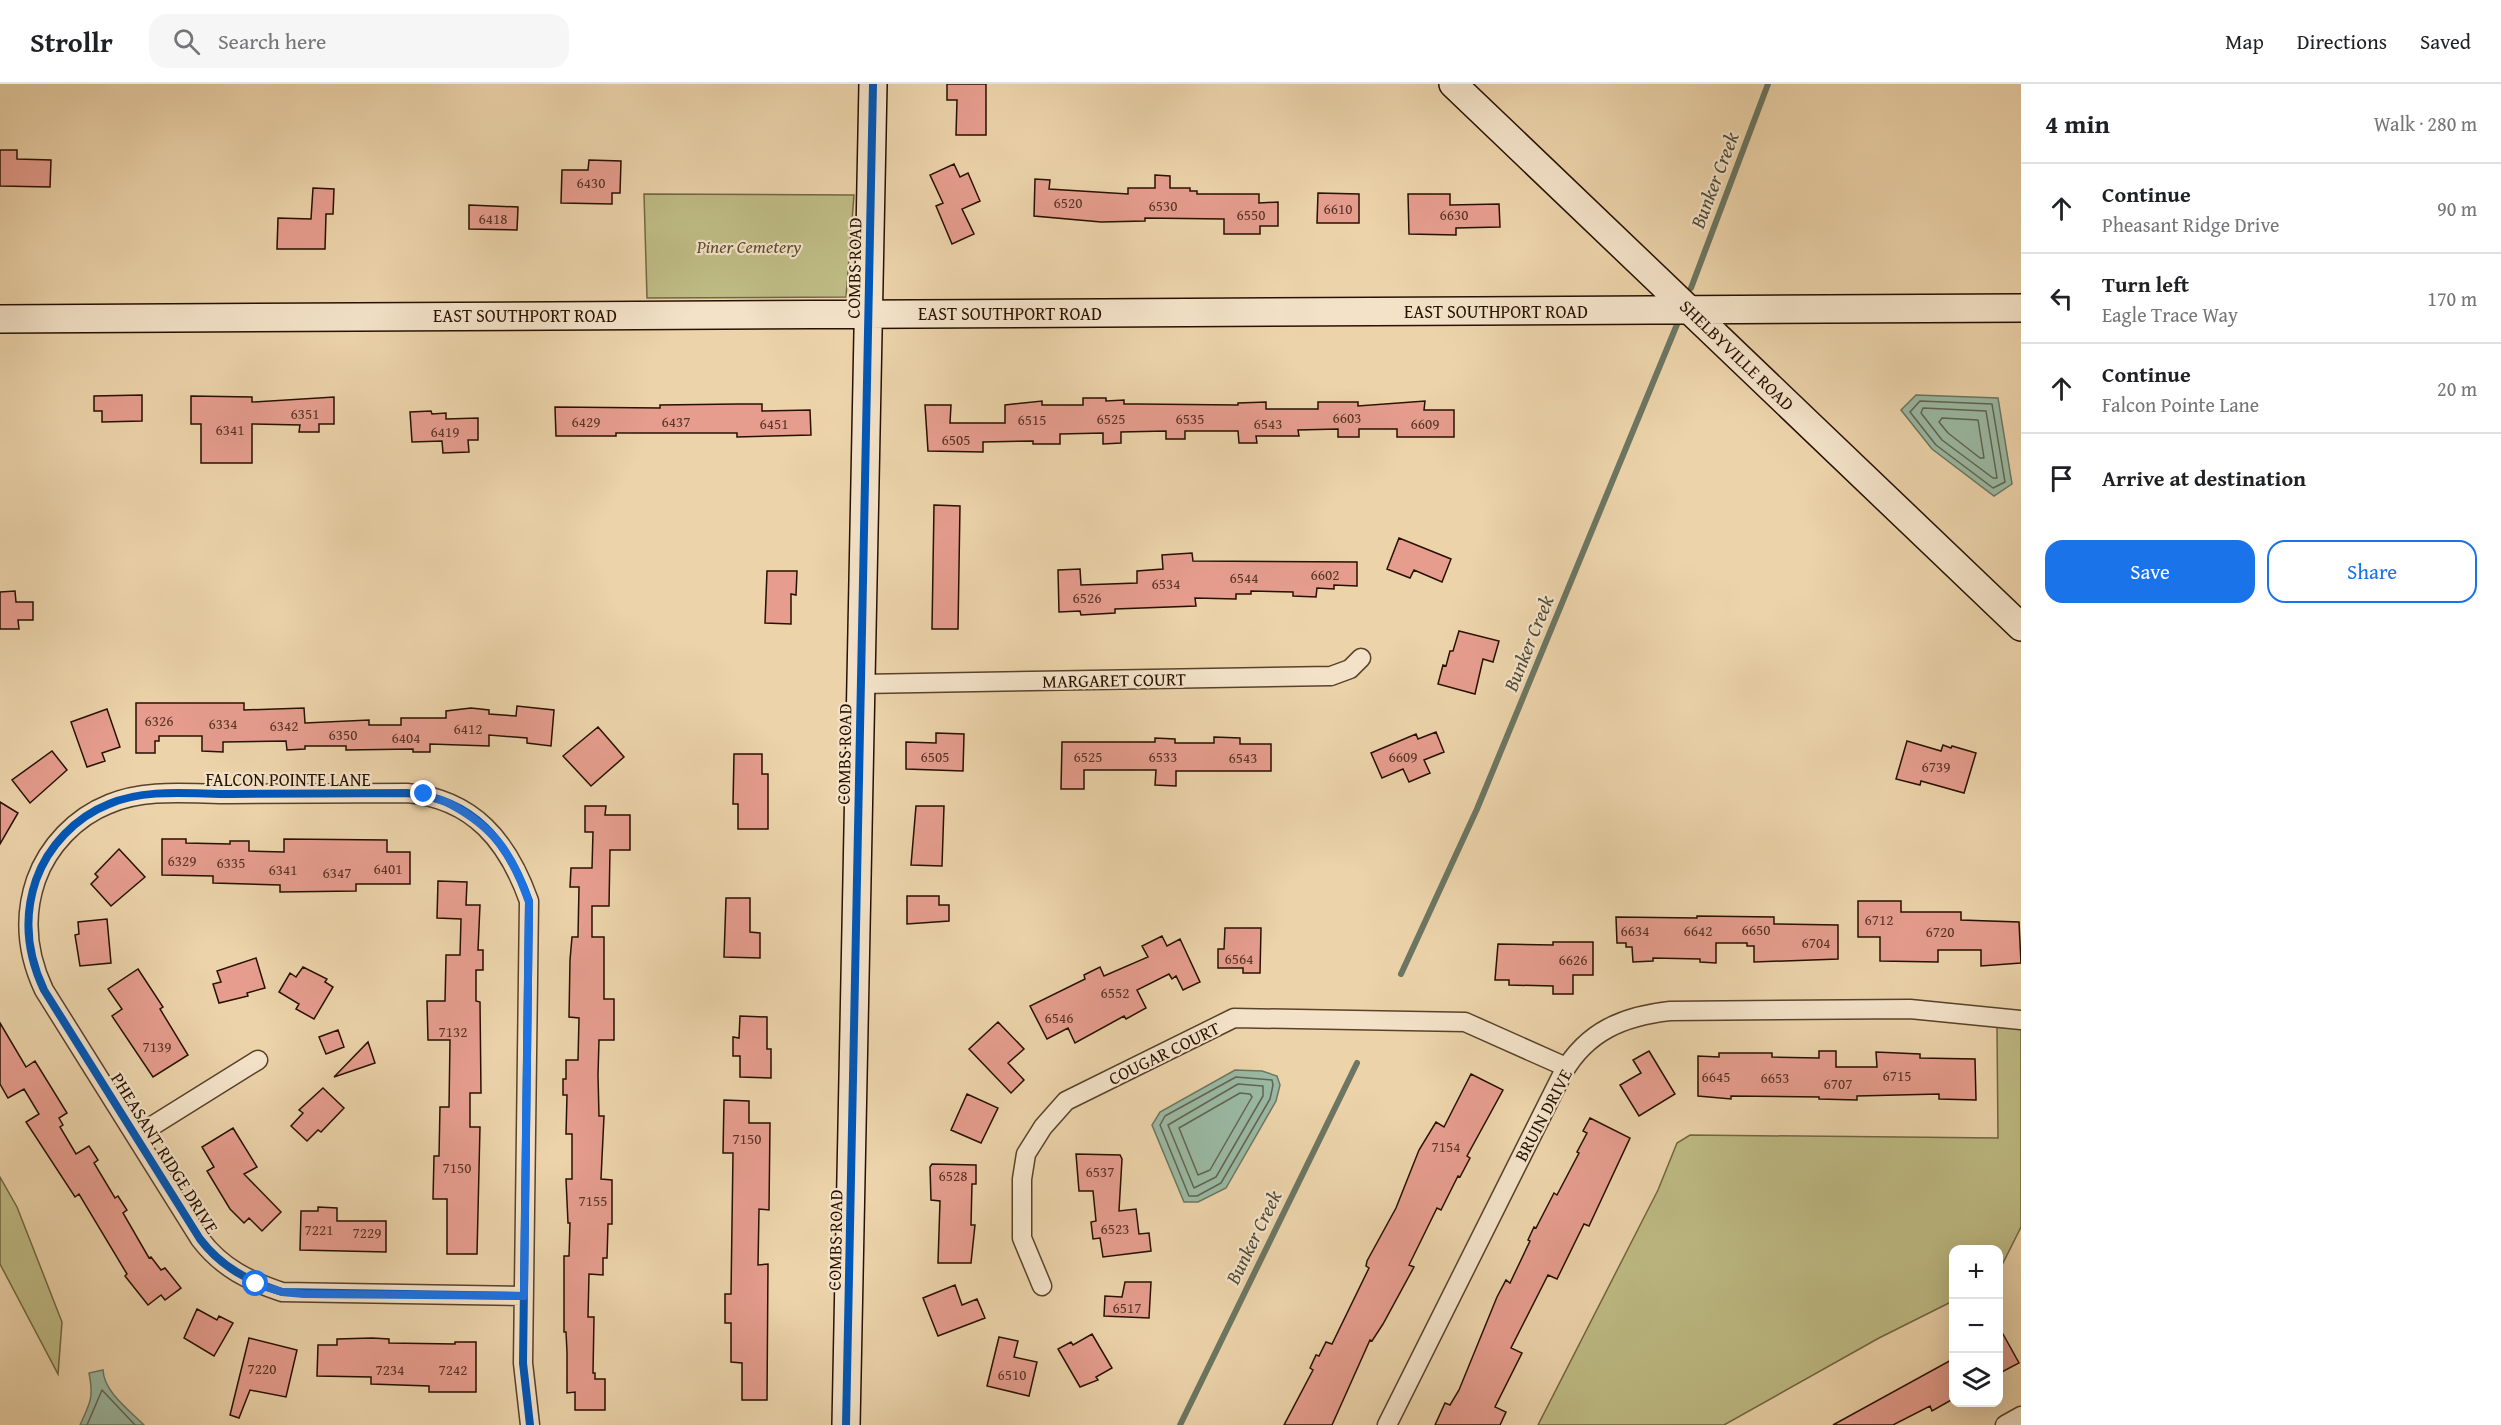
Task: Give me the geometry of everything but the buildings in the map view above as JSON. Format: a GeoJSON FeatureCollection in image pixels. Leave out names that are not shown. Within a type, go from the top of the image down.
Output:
{"type":"FeatureCollection","features":[{"type":"Feature","properties":{"kind":"main road","name":"COMBS ROAD"},"geometry":{"type":"LineString","coordinates":[[846,1425],[873,84]]}},
{"type":"Feature","properties":{"kind":"main road","name":"SHELBYVILLE ROAD"},"geometry":{"type":"LineString","coordinates":[[1453,84],[2021,627]]}},
{"type":"Feature","properties":{"kind":"main road","name":"EAST SOUTHPORT ROAD"},"geometry":{"type":"LineString","coordinates":[[0,319],[2021,308]]}},
{"type":"Feature","properties":{"kind":"street","name":"MARGARET COURT"},"geometry":{"type":"LineString","coordinates":[[861,684],[1331,676],[1350,669],[1361,658]]}},
{"type":"Feature","properties":{"kind":"street","name":"FALCON POINTE LANE"},"geometry":{"type":"LineString","coordinates":[[86,816],[117,801],[158,794],[424,794],[447,802],[485,826],[506,849],[529,902],[523,1369],[530,1425]]}},
{"type":"Feature","properties":{"kind":"street","name":"PHEASANT RIDGE DRIVE"},"geometry":{"type":"LineString","coordinates":[[86,816],[64,834],[39,872],[29,908],[29,945],[44,990],[205,1245],[222,1263],[256,1284],[282,1292],[524,1296]]}},
{"type":"Feature","properties":{"kind":"street","name":"BRUIN DRIVE"},"geometry":{"type":"LineString","coordinates":[[1388,1425],[1566,1067],[1582,1047],[1612,1024],[1638,1014],[1670,1011],[1910,1009],[2021,1020]]}},
{"type":"Feature","properties":{"kind":"street","name":"COUGAR COURT"},"geometry":{"type":"LineString","coordinates":[[1042,1286],[1022,1238],[1022,1179],[1026,1154],[1043,1127],[1066,1101],[1233,1018],[1465,1022],[1566,1067]]}},
{"type":"Feature","properties":{"kind":"street"},"geometry":{"type":"LineString","coordinates":[[136,1136],[258,1060]]}},
{"type":"Feature","properties":{"kind":"street"},"geometry":{"type":"LineString","coordinates":[[2005,1425],[2021,1416]]}},
{"type":"Feature","properties":{"kind":"green space","name":"Piner Cemetery"},"geometry":{"type":"Polygon","coordinates":[[[644,194],[854,195],[846,297],[647,298],[644,194]]]}},
{"type":"Feature","properties":{"kind":"green space"},"geometry":{"type":"Polygon","coordinates":[[[1997,1027],[2021,1028],[2021,1227],[2003,1263],[2003,1245],[1949,1245],[1949,1303],[1879,1338],[1724,1425],[1538,1425],[1658,1190],[1677,1143],[1690,1135],[1998,1138],[1997,1027]]]}},
{"type":"Feature","properties":{"kind":"green space"},"geometry":{"type":"Polygon","coordinates":[[[0,1177],[17,1207],[62,1322],[58,1374],[0,1264],[0,1177]]]}},
{"type":"Feature","properties":{"kind":"water"},"geometry":{"type":"Polygon","coordinates":[[[1916,395],[1998,398],[2012,484],[1994,496],[1932,449],[1901,410],[1916,395]]]}},
{"type":"Feature","properties":{"kind":"water"},"geometry":{"type":"Polygon","coordinates":[[[1235,1070],[1262,1071],[1277,1076],[1280,1085],[1276,1101],[1226,1188],[1198,1202],[1184,1202],[1152,1125],[1160,1112],[1235,1070]]]}},
{"type":"Feature","properties":{"kind":"water"},"geometry":{"type":"Polygon","coordinates":[[[103,1370],[104,1378],[112,1393],[144,1425],[80,1425],[90,1400],[89,1373],[103,1370]]]}},
{"type":"Feature","properties":{"kind":"waterway","name":"Bunker Creek"},"geometry":{"type":"LineString","coordinates":[[1691,288],[1768,84]]}},
{"type":"Feature","properties":{"kind":"waterway","name":"Bunker Creek"},"geometry":{"type":"LineString","coordinates":[[1401,974],[1477,809],[1678,322]]}},
{"type":"Feature","properties":{"kind":"waterway","name":"Bunker Creek"},"geometry":{"type":"LineString","coordinates":[[1180,1425],[1357,1063]]}},
{"type":"Feature","properties":{"kind":"cycle path"},"geometry":{"type":"LineString","coordinates":[[846,1425],[873,84]]}},
{"type":"Feature","properties":{"kind":"cycle path"},"geometry":{"type":"LineString","coordinates":[[524,1296],[282,1292],[237,1272],[208,1249],[44,990],[38,976],[29,936],[29,908],[41,868],[65,834],[85,817],[109,804],[153,794],[407,793],[431,797],[470,814],[499,842],[511,860],[529,901],[523,1363],[530,1425]]}},
{"type":"Feature","properties":{"kind":"route"},"geometry":{"type":"LineString","coordinates":[[256,1284],[282,1292],[304,1294],[524,1296],[529,902],[515,865],[506,849],[485,826],[447,802],[424,794]]}}]}
